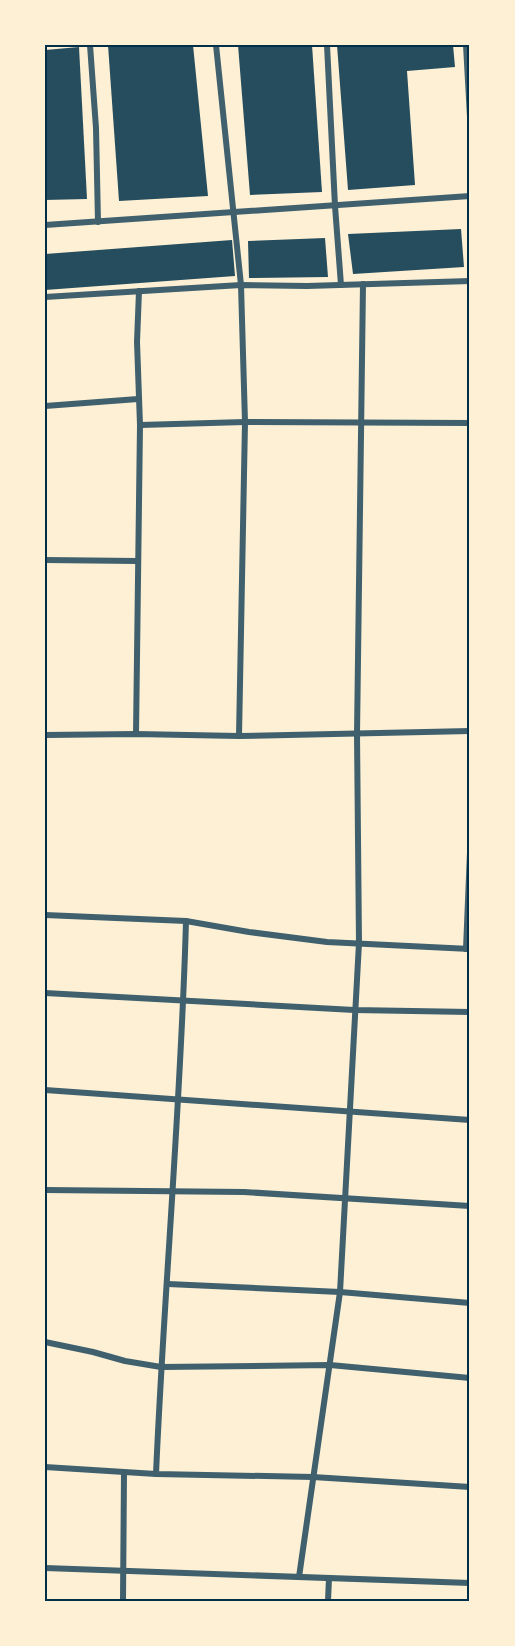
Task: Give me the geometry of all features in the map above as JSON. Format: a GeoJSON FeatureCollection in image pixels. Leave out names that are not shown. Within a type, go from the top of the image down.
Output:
{"type":"FeatureCollection","features":[{"type":"Feature","properties":{"kind":"street"},"geometry":{"type":"LineString","coordinates":[[90,45],[96,128],[98,222]]}},
{"type":"Feature","properties":{"kind":"street"},"geometry":{"type":"LineString","coordinates":[[216,45],[242,285],[245,422],[239,736]]}},
{"type":"Feature","properties":{"kind":"street"},"geometry":{"type":"LineString","coordinates":[[327,45],[341,285]]}},
{"type":"Feature","properties":{"kind":"street"},"geometry":{"type":"LineString","coordinates":[[466,45],[470,117]]}},
{"type":"Feature","properties":{"kind":"street"},"geometry":{"type":"LineString","coordinates":[[45,225],[470,196]]}},
{"type":"Feature","properties":{"kind":"street"},"geometry":{"type":"LineString","coordinates":[[45,297],[242,285],[470,281]]}},
{"type":"Feature","properties":{"kind":"street"},"geometry":{"type":"LineString","coordinates":[[299,1576],[340,1292],[346,1198],[348,1111],[359,943],[357,734],[363,284]]}},
{"type":"Feature","properties":{"kind":"street"},"geometry":{"type":"LineString","coordinates":[[136,734],[140,425],[138,399],[139,291]]}},
{"type":"Feature","properties":{"kind":"street"},"geometry":{"type":"LineString","coordinates":[[45,406],[138,399]]}},
{"type":"Feature","properties":{"kind":"street"},"geometry":{"type":"LineString","coordinates":[[140,425],[245,422],[470,423]]}},
{"type":"Feature","properties":{"kind":"street"},"geometry":{"type":"LineString","coordinates":[[45,560],[137,561]]}},
{"type":"Feature","properties":{"kind":"street"},"geometry":{"type":"LineString","coordinates":[[45,735],[239,736],[470,731]]}},
{"type":"Feature","properties":{"kind":"street"},"geometry":{"type":"LineString","coordinates":[[45,915],[186,921],[327,942],[468,949],[470,852]]}},
{"type":"Feature","properties":{"kind":"street"},"geometry":{"type":"LineString","coordinates":[[156,1474],[184,1002],[186,921]]}},
{"type":"Feature","properties":{"kind":"street"},"geometry":{"type":"LineString","coordinates":[[45,993],[354,1010],[470,1012]]}},
{"type":"Feature","properties":{"kind":"street"},"geometry":{"type":"LineString","coordinates":[[45,1090],[470,1120]]}},
{"type":"Feature","properties":{"kind":"street"},"geometry":{"type":"LineString","coordinates":[[45,1190],[244,1192],[470,1206]]}},
{"type":"Feature","properties":{"kind":"street"},"geometry":{"type":"LineString","coordinates":[[168,1284],[340,1292],[470,1304]]}},
{"type":"Feature","properties":{"kind":"street"},"geometry":{"type":"LineString","coordinates":[[45,1342],[161,1367],[330,1365],[470,1378]]}},
{"type":"Feature","properties":{"kind":"street"},"geometry":{"type":"LineString","coordinates":[[45,1467],[124,1473],[313,1477],[470,1487]]}},
{"type":"Feature","properties":{"kind":"street"},"geometry":{"type":"LineString","coordinates":[[123,1601],[124,1473]]}},
{"type":"Feature","properties":{"kind":"street"},"geometry":{"type":"LineString","coordinates":[[45,1568],[470,1583]]}},
{"type":"Feature","properties":{"kind":"street"},"geometry":{"type":"LineString","coordinates":[[328,1601],[329,1578]]}},
{"type":"Feature","properties":{"kind":"building"},"geometry":{"type":"Polygon","coordinates":[[[108,45],[193,45],[208,196],[119,201],[108,45]]]}},
{"type":"Feature","properties":{"kind":"building"},"geometry":{"type":"Polygon","coordinates":[[[238,45],[312,45],[322,192],[250,195],[238,45]]]}},
{"type":"Feature","properties":{"kind":"building"},"geometry":{"type":"Polygon","coordinates":[[[337,45],[453,45],[455,67],[407,71],[415,185],[348,190],[337,45]]]}},
{"type":"Feature","properties":{"kind":"building"},"geometry":{"type":"Polygon","coordinates":[[[79,47],[87,199],[45,200],[45,50],[79,47]]]}},
{"type":"Feature","properties":{"kind":"building"},"geometry":{"type":"Polygon","coordinates":[[[461,229],[464,267],[353,274],[348,234],[461,229]]]}},
{"type":"Feature","properties":{"kind":"building"},"geometry":{"type":"Polygon","coordinates":[[[325,238],[328,277],[249,278],[248,241],[325,238]]]}},
{"type":"Feature","properties":{"kind":"building"},"geometry":{"type":"Polygon","coordinates":[[[232,240],[235,276],[45,290],[45,254],[232,240]]]}}]}
